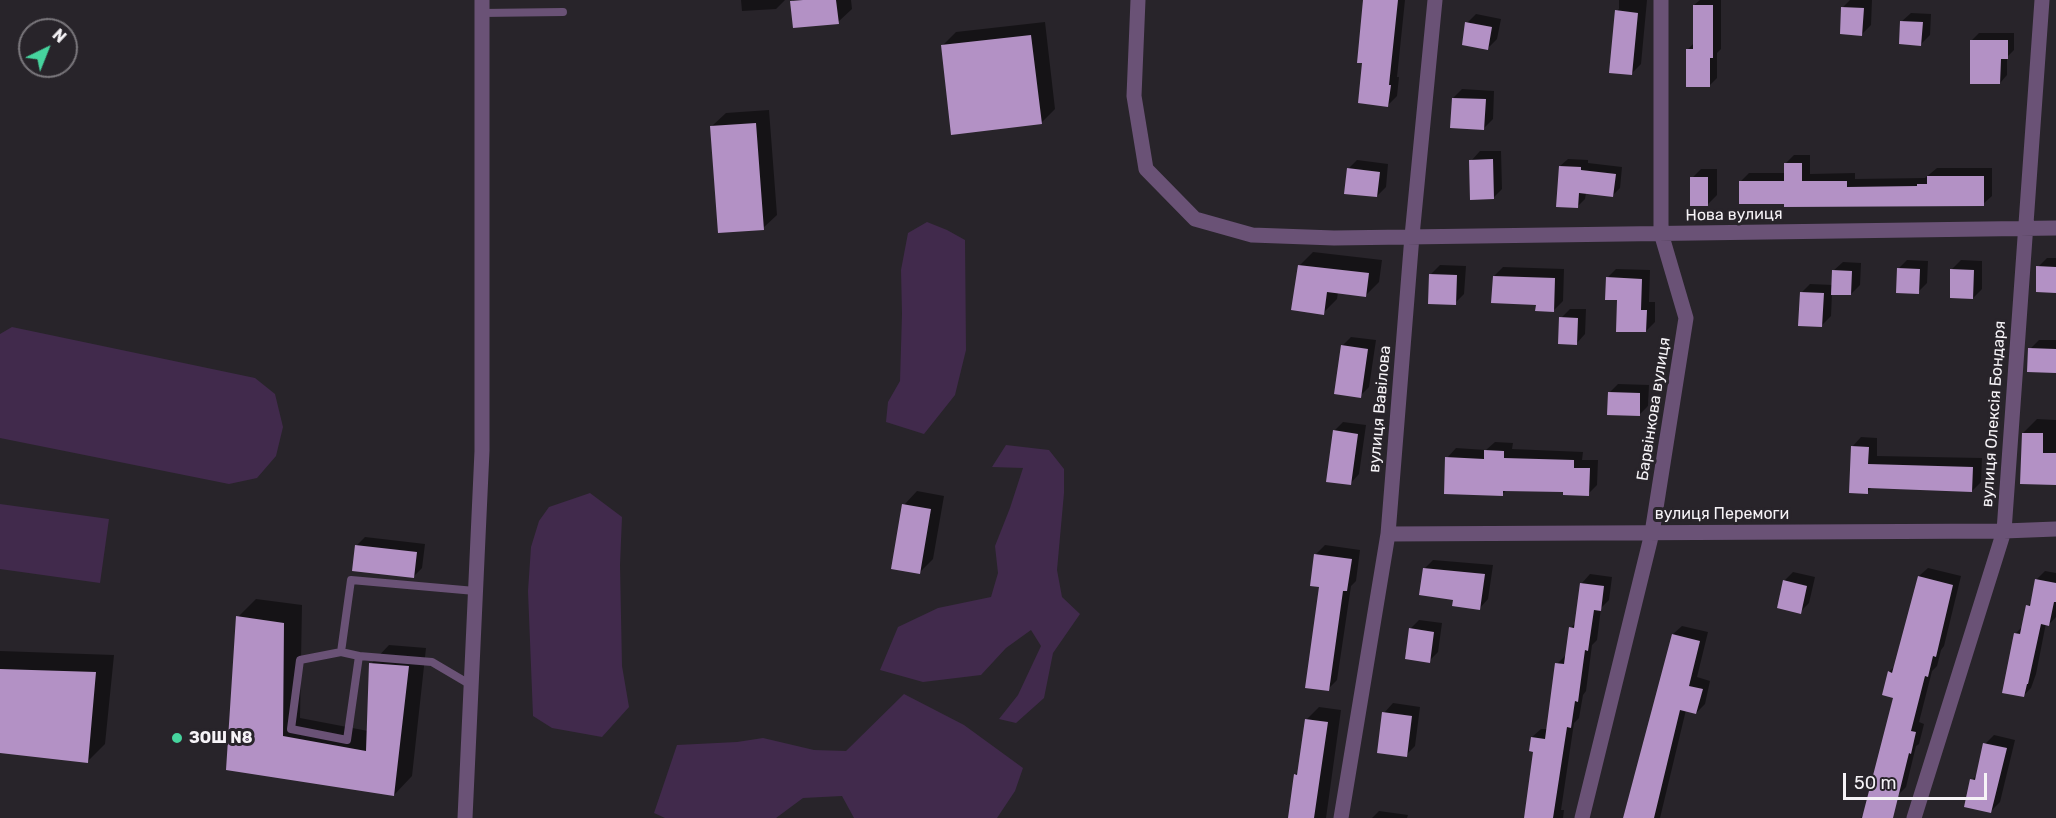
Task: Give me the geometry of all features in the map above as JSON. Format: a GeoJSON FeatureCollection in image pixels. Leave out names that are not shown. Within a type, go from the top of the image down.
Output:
{"type":"FeatureCollection","features":[{"type":"Feature","properties":{"kind":"street","name":"Нова вулиця"},"geometry":{"type":"LineString","coordinates":[[1138,0],[1134,96],[1146,169],[1195,219],[1252,235],[1334,238],[2056,228]]}},
{"type":"Feature","properties":{"kind":"street","name":"вулиця Вавілова"},"geometry":{"type":"LineString","coordinates":[[1341,818],[1388,534],[1412,236],[1435,0]]}},
{"type":"Feature","properties":{"kind":"street","name":"Барвінкова вулиця"},"geometry":{"type":"LineString","coordinates":[[1582,818],[1652,533],[1686,318],[1661,233],[1661,0]]}},
{"type":"Feature","properties":{"kind":"street","name":"вулиця Олексія Бондаря"},"geometry":{"type":"LineString","coordinates":[[1914,818],[2004,531],[2043,0]]}},
{"type":"Feature","properties":{"kind":"street"},"geometry":{"type":"LineString","coordinates":[[465,818],[482,451],[482,6]]}},
{"type":"Feature","properties":{"kind":"street","name":"вулиця Перемоги"},"geometry":{"type":"LineString","coordinates":[[1388,534],[2056,529]]}},
{"type":"Feature","properties":{"kind":"lane"},"geometry":{"type":"LineString","coordinates":[[482,6],[563,12]]}},
{"type":"Feature","properties":{"kind":"lane"},"geometry":{"type":"LineString","coordinates":[[341,651],[351,580],[476,591]]}},
{"type":"Feature","properties":{"kind":"lane"},"geometry":{"type":"LineString","coordinates":[[359,656],[347,740],[291,729],[300,660],[341,651],[359,656],[432,662],[471,685]]}},
{"type":"Feature","properties":{"kind":"shaded area"},"geometry":{"type":"Polygon","coordinates":[[[927,222],[965,240],[966,350],[955,395],[924,434],[886,422],[888,402],[900,381],[901,270],[908,233],[927,222]]]}},
{"type":"Feature","properties":{"kind":"shaded area"},"geometry":{"type":"Polygon","coordinates":[[[12,327],[255,378],[275,394],[283,427],[276,456],[257,478],[229,484],[0,438],[0,334],[12,327]]]}},
{"type":"Feature","properties":{"kind":"shaded area"},"geometry":{"type":"Polygon","coordinates":[[[1006,445],[1049,450],[1064,469],[1057,570],[1062,597],[1080,614],[1053,653],[1044,698],[1016,723],[999,719],[1018,695],[1041,646],[1031,630],[1006,648],[981,675],[923,682],[880,670],[898,627],[938,608],[991,597],[998,573],[995,546],[1023,468],[992,467],[1006,445]]]}},
{"type":"Feature","properties":{"kind":"shaded area"},"geometry":{"type":"Polygon","coordinates":[[[590,493],[622,517],[620,565],[622,666],[629,707],[602,737],[552,728],[533,716],[528,591],[531,547],[539,521],[549,507],[590,493]]]}},
{"type":"Feature","properties":{"kind":"shaded area"},"geometry":{"type":"Polygon","coordinates":[[[0,504],[109,519],[100,583],[0,569],[0,504]]]}},
{"type":"Feature","properties":{"kind":"shaded area"},"geometry":{"type":"Polygon","coordinates":[[[904,694],[964,725],[1023,768],[1015,791],[997,818],[854,818],[842,796],[803,798],[776,818],[665,818],[654,813],[677,745],[737,742],[763,738],[814,750],[846,751],[904,694]]]}},
{"type":"Feature","properties":{"kind":"building"},"geometry":{"type":"Polygon","coordinates":[[[836,0],[839,24],[793,28],[790,1],[836,0]]]}},
{"type":"Feature","properties":{"kind":"building"},"geometry":{"type":"Polygon","coordinates":[[[1363,0],[1398,0],[1388,107],[1358,103],[1362,63],[1357,63],[1363,0]]]}},
{"type":"Feature","properties":{"kind":"building"},"geometry":{"type":"Polygon","coordinates":[[[1693,5],[1713,5],[1713,58],[1710,58],[1710,87],[1686,87],[1686,49],[1693,49],[1693,5]]]}},
{"type":"Feature","properties":{"kind":"building"},"geometry":{"type":"Polygon","coordinates":[[[1841,7],[1864,8],[1862,36],[1840,34],[1841,7]]]}},
{"type":"Feature","properties":{"kind":"building"},"geometry":{"type":"Polygon","coordinates":[[[1615,10],[1638,13],[1632,75],[1609,73],[1615,10]]]}},
{"type":"Feature","properties":{"kind":"building"},"geometry":{"type":"Polygon","coordinates":[[[1900,21],[1923,22],[1921,46],[1899,44],[1900,21]]]}},
{"type":"Feature","properties":{"kind":"building"},"geometry":{"type":"Polygon","coordinates":[[[1465,22],[1492,27],[1488,50],[1462,45],[1465,22]]]}},
{"type":"Feature","properties":{"kind":"building"},"geometry":{"type":"Polygon","coordinates":[[[1031,35],[1042,124],[951,135],[941,45],[1031,35]]]}},
{"type":"Feature","properties":{"kind":"building"},"geometry":{"type":"Polygon","coordinates":[[[1970,40],[2008,40],[2008,59],[2001,59],[2000,84],[1970,84],[1970,40]]]}},
{"type":"Feature","properties":{"kind":"building"},"geometry":{"type":"Polygon","coordinates":[[[1452,98],[1486,99],[1484,130],[1450,128],[1452,98]]]}},
{"type":"Feature","properties":{"kind":"building"},"geometry":{"type":"Polygon","coordinates":[[[756,123],[764,230],[718,233],[710,126],[756,123]]]}},
{"type":"Feature","properties":{"kind":"building"},"geometry":{"type":"Polygon","coordinates":[[[1493,159],[1494,199],[1470,200],[1469,160],[1493,159]]]}},
{"type":"Feature","properties":{"kind":"building"},"geometry":{"type":"Polygon","coordinates":[[[1784,163],[1802,163],[1802,181],[1847,181],[1847,187],[1917,186],[1917,184],[1927,184],[1927,176],[1984,176],[1984,206],[1784,207],[1784,204],[1739,204],[1739,181],[1784,181],[1784,163]]]}},
{"type":"Feature","properties":{"kind":"building"},"geometry":{"type":"Polygon","coordinates":[[[1559,166],[1581,167],[1581,170],[1616,174],[1613,197],[1579,193],[1578,208],[1556,207],[1559,166]]]}},
{"type":"Feature","properties":{"kind":"building"},"geometry":{"type":"Polygon","coordinates":[[[1347,168],[1380,172],[1377,197],[1344,194],[1347,168]]]}},
{"type":"Feature","properties":{"kind":"building"},"geometry":{"type":"Polygon","coordinates":[[[1690,177],[1708,177],[1708,206],[1690,206],[1690,177]]]}},
{"type":"Feature","properties":{"kind":"building"},"geometry":{"type":"Polygon","coordinates":[[[1298,265],[1369,273],[1366,297],[1327,292],[1324,315],[1291,310],[1298,265]]]}},
{"type":"Feature","properties":{"kind":"building"},"geometry":{"type":"Polygon","coordinates":[[[2036,266],[2056,267],[2056,293],[2036,292],[2036,266]]]}},
{"type":"Feature","properties":{"kind":"building"},"geometry":{"type":"Polygon","coordinates":[[[1897,268],[1920,269],[1919,294],[1896,293],[1897,268]]]}},
{"type":"Feature","properties":{"kind":"building"},"geometry":{"type":"Polygon","coordinates":[[[1950,269],[1974,270],[1973,299],[1950,298],[1950,269]]]}},
{"type":"Feature","properties":{"kind":"building"},"geometry":{"type":"Polygon","coordinates":[[[1832,270],[1852,271],[1851,295],[1831,295],[1832,270]]]}},
{"type":"Feature","properties":{"kind":"building"},"geometry":{"type":"Polygon","coordinates":[[[1429,274],[1457,275],[1456,305],[1428,304],[1429,274]]]}},
{"type":"Feature","properties":{"kind":"building"},"geometry":{"type":"Polygon","coordinates":[[[1493,276],[1555,278],[1554,312],[1535,311],[1536,305],[1491,303],[1493,276]]]}},
{"type":"Feature","properties":{"kind":"building"},"geometry":{"type":"Polygon","coordinates":[[[1606,277],[1642,279],[1641,310],[1647,310],[1646,332],[1616,332],[1617,300],[1605,300],[1606,277]]]}},
{"type":"Feature","properties":{"kind":"building"},"geometry":{"type":"Polygon","coordinates":[[[1800,292],[1824,293],[1822,327],[1798,326],[1800,292]]]}},
{"type":"Feature","properties":{"kind":"building"},"geometry":{"type":"Polygon","coordinates":[[[1559,317],[1578,318],[1577,345],[1558,344],[1559,317]]]}},
{"type":"Feature","properties":{"kind":"building"},"geometry":{"type":"Polygon","coordinates":[[[1341,345],[1368,349],[1361,398],[1334,394],[1341,345]]]}},
{"type":"Feature","properties":{"kind":"building"},"geometry":{"type":"Polygon","coordinates":[[[2028,348],[2056,349],[2056,373],[2027,372],[2028,348]]]}},
{"type":"Feature","properties":{"kind":"building"},"geometry":{"type":"Polygon","coordinates":[[[1608,392],[1640,393],[1640,416],[1607,415],[1608,392]]]}},
{"type":"Feature","properties":{"kind":"building"},"geometry":{"type":"Polygon","coordinates":[[[1333,430],[1358,434],[1351,485],[1326,482],[1333,430]]]}},
{"type":"Feature","properties":{"kind":"building"},"geometry":{"type":"Polygon","coordinates":[[[2022,433],[2043,433],[2043,453],[2056,453],[2056,485],[2020,484],[2022,433]]]}},
{"type":"Feature","properties":{"kind":"building"},"geometry":{"type":"Polygon","coordinates":[[[1851,446],[1869,447],[1868,464],[1973,467],[1972,492],[1868,488],[1868,494],[1849,493],[1851,446]]]}},
{"type":"Feature","properties":{"kind":"building"},"geometry":{"type":"Polygon","coordinates":[[[1484,450],[1504,451],[1504,458],[1574,460],[1574,468],[1590,468],[1589,496],[1563,495],[1563,492],[1503,491],[1503,496],[1444,494],[1445,457],[1484,459],[1484,450]]]}},
{"type":"Feature","properties":{"kind":"building"},"geometry":{"type":"Polygon","coordinates":[[[902,504],[931,509],[920,574],[891,569],[902,504]]]}},
{"type":"Feature","properties":{"kind":"building"},"geometry":{"type":"Polygon","coordinates":[[[355,545],[417,552],[414,578],[352,571],[355,545]]]}},
{"type":"Feature","properties":{"kind":"building"},"geometry":{"type":"Polygon","coordinates":[[[1314,554],[1352,559],[1347,591],[1343,591],[1329,691],[1305,688],[1319,587],[1310,586],[1314,554]]]}},
{"type":"Feature","properties":{"kind":"building"},"geometry":{"type":"Polygon","coordinates":[[[1423,568],[1485,574],[1480,610],[1452,606],[1453,600],[1419,595],[1423,568]]]}},
{"type":"Feature","properties":{"kind":"building"},"geometry":{"type":"Polygon","coordinates":[[[1918,576],[1953,585],[1936,657],[1933,656],[1928,677],[1925,676],[1911,731],[1916,732],[1893,818],[1862,818],[1893,698],[1882,695],[1888,671],[1892,673],[1918,576]]]}},
{"type":"Feature","properties":{"kind":"building"},"geometry":{"type":"Polygon","coordinates":[[[2035,579],[2056,583],[2056,602],[2054,602],[2049,626],[2041,624],[2024,697],[2002,693],[2014,633],[2020,634],[2026,605],[2030,606],[2035,579]]]}},
{"type":"Feature","properties":{"kind":"building"},"geometry":{"type":"Polygon","coordinates":[[[1783,580],[1807,586],[1801,614],[1777,608],[1783,580]]]}},
{"type":"Feature","properties":{"kind":"building"},"geometry":{"type":"Polygon","coordinates":[[[1580,583],[1604,586],[1601,611],[1594,610],[1588,651],[1585,650],[1578,702],[1575,701],[1571,728],[1567,727],[1553,818],[1524,818],[1533,752],[1529,751],[1531,737],[1545,739],[1555,663],[1564,664],[1569,627],[1574,628],[1580,583]]]}},
{"type":"Feature","properties":{"kind":"building"},"geometry":{"type":"Polygon","coordinates":[[[236,616],[284,623],[283,736],[366,751],[369,663],[409,666],[394,796],[226,770],[236,616]]]}},
{"type":"Feature","properties":{"kind":"building"},"geometry":{"type":"Polygon","coordinates":[[[1409,628],[1434,632],[1430,663],[1405,659],[1409,628]]]}},
{"type":"Feature","properties":{"kind":"building"},"geometry":{"type":"Polygon","coordinates":[[[1672,634],[1700,641],[1689,686],[1703,689],[1696,714],[1680,710],[1654,818],[1623,818],[1672,634]]]}},
{"type":"Feature","properties":{"kind":"building"},"geometry":{"type":"Polygon","coordinates":[[[0,669],[96,672],[88,763],[0,753],[0,669]]]}},
{"type":"Feature","properties":{"kind":"building"},"geometry":{"type":"Polygon","coordinates":[[[1382,712],[1412,716],[1407,757],[1377,753],[1382,712]]]}},
{"type":"Feature","properties":{"kind":"building"},"geometry":{"type":"Polygon","coordinates":[[[1305,719],[1328,722],[1314,818],[1288,818],[1294,774],[1297,775],[1305,719]]]}},
{"type":"Feature","properties":{"kind":"building"},"geometry":{"type":"Polygon","coordinates":[[[1983,743],[2007,748],[1991,813],[1964,807],[1970,779],[1975,780],[1983,743]]]}},
{"type":"Feature","properties":{"kind":"place","name":"ЗОШ N8"},"geometry":{"type":"Point","coordinates":[177,738]}}]}
